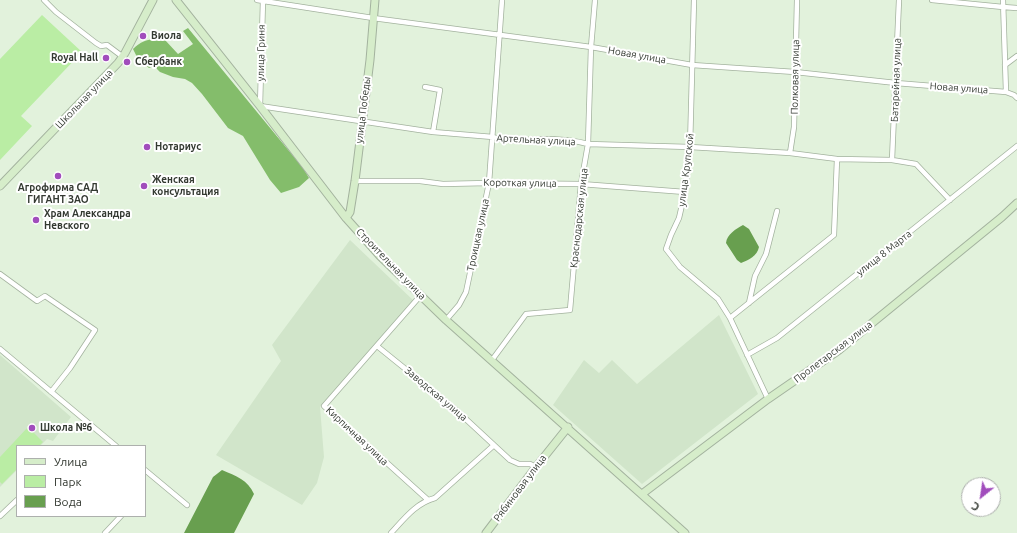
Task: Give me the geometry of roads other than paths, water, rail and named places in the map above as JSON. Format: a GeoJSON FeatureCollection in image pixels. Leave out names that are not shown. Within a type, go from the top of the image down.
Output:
{"type":"FeatureCollection","features":[{"type":"Feature","properties":{"kind":"street"},"geometry":{"type":"LineString","coordinates":[[44,0],[56,12],[96,43],[101,46],[107,45],[123,57]]}},
{"type":"Feature","properties":{"kind":"street","name":"Школьная улица"},"geometry":{"type":"LineString","coordinates":[[0,186],[123,57],[153,0]]}},
{"type":"Feature","properties":{"kind":"street","name":"Строительная улица"},"geometry":{"type":"LineString","coordinates":[[176,0],[346,218],[380,256],[446,320],[568,427],[684,533]]}},
{"type":"Feature","properties":{"kind":"street","name":"Новая улица"},"geometry":{"type":"LineString","coordinates":[[257,0],[500,36],[591,47],[692,65],[795,72],[896,83],[1006,92],[1017,98]]}},
{"type":"Feature","properties":{"kind":"street","name":"улица Гриня"},"geometry":{"type":"LineString","coordinates":[[260,106],[263,0]]}},
{"type":"Feature","properties":{"kind":"street","name":"улица Победы"},"geometry":{"type":"LineString","coordinates":[[346,218],[350,212],[355,182],[370,60],[375,0]]}},
{"type":"Feature","properties":{"kind":"street","name":"Троицкая улица"},"geometry":{"type":"LineString","coordinates":[[446,320],[459,305],[466,292],[490,183],[502,0]]}},
{"type":"Feature","properties":{"kind":"street","name":"Краснодарская улица"},"geometry":{"type":"LineString","coordinates":[[492,360],[526,314],[570,310],[581,184],[588,144],[594,0]]}},
{"type":"Feature","properties":{"kind":"street","name":"улица Крупской"},"geometry":{"type":"LineString","coordinates":[[694,0],[690,147],[685,192],[679,218],[670,235],[666,249],[680,267],[718,299],[730,318],[768,399]]}},
{"type":"Feature","properties":{"kind":"street","name":"Полковая улица"},"geometry":{"type":"LineString","coordinates":[[790,153],[794,127],[797,0]]}},
{"type":"Feature","properties":{"kind":"street","name":"Батарейная улица"},"geometry":{"type":"LineString","coordinates":[[892,160],[899,0]]}},
{"type":"Feature","properties":{"kind":"street"},"geometry":{"type":"LineString","coordinates":[[932,0],[1017,8]]}},
{"type":"Feature","properties":{"kind":"street"},"geometry":{"type":"LineString","coordinates":[[1003,0],[1006,92]]}},
{"type":"Feature","properties":{"kind":"street"},"geometry":{"type":"LineString","coordinates":[[1005,66],[1017,56]]}},
{"type":"Feature","properties":{"kind":"street"},"geometry":{"type":"LineString","coordinates":[[425,87],[440,90],[433,132]]}},
{"type":"Feature","properties":{"kind":"street","name":"Артельная улица"},"geometry":{"type":"LineString","coordinates":[[260,106],[433,132],[493,137],[499,139],[540,139],[581,142],[588,144],[690,147],[790,153],[837,159],[892,160],[916,164],[950,200]]}},
{"type":"Feature","properties":{"kind":"street","name":"улица 8 Марта"},"geometry":{"type":"LineString","coordinates":[[747,354],[777,338],[1017,146]]}},
{"type":"Feature","properties":{"kind":"street"},"geometry":{"type":"LineString","coordinates":[[730,318],[834,235],[837,159]]}},
{"type":"Feature","properties":{"kind":"street","name":"Короткая улица"},"geometry":{"type":"LineString","coordinates":[[355,182],[420,181],[443,184],[581,184],[685,192]]}},
{"type":"Feature","properties":{"kind":"street","name":"Пролетарская улица"},"geometry":{"type":"LineString","coordinates":[[642,494],[768,399],[839,350],[1002,217],[1017,203]]}},
{"type":"Feature","properties":{"kind":"street"},"geometry":{"type":"LineString","coordinates":[[748,303],[754,276],[766,254],[777,211]]}},
{"type":"Feature","properties":{"kind":"street"},"geometry":{"type":"LineString","coordinates":[[0,274],[37,301],[44,296],[95,330],[70,368],[51,392]]}},
{"type":"Feature","properties":{"kind":"street","name":"Кирпичная улица"},"geometry":{"type":"LineString","coordinates":[[421,296],[324,406],[428,500]]}},
{"type":"Feature","properties":{"kind":"street","name":"Заводская улица"},"geometry":{"type":"LineString","coordinates":[[377,346],[455,409],[493,446],[510,460],[519,464],[530,464],[536,467]]}},
{"type":"Feature","properties":{"kind":"street"},"geometry":{"type":"LineString","coordinates":[[0,349],[115,445]]}},
{"type":"Feature","properties":{"kind":"street","name":"Рябиновая улица"},"geometry":{"type":"LineString","coordinates":[[486,533],[568,427]]}},
{"type":"Feature","properties":{"kind":"street"},"geometry":{"type":"LineString","coordinates":[[391,533],[411,511],[428,500],[435,498],[493,446]]}},
{"type":"Feature","properties":{"kind":"street"},"geometry":{"type":"LineString","coordinates":[[146,471],[187,505]]}},
{"type":"Feature","properties":{"kind":"street"},"geometry":{"type":"LineString","coordinates":[[0,516],[16,501]]}},
{"type":"Feature","properties":{"kind":"street"},"geometry":{"type":"LineString","coordinates":[[105,533],[120,517]]}},
{"type":"Feature","properties":{"kind":"water"},"geometry":{"type":"Polygon","coordinates":[[[743,225],[749,229],[759,247],[755,255],[741,263],[737,260],[726,243],[730,234],[743,225]]]}},
{"type":"Feature","properties":{"kind":"water"},"geometry":{"type":"Polygon","coordinates":[[[222,470],[245,482],[254,494],[234,533],[184,533],[213,477],[222,470]]]}},
{"type":"Feature","properties":{"kind":"place","name":"Виола"},"geometry":{"type":"Point","coordinates":[143,36]}},
{"type":"Feature","properties":{"kind":"place","name":"Royal Hall"},"geometry":{"type":"Point","coordinates":[106,58]}},
{"type":"Feature","properties":{"kind":"place","name":"Сбербанк"},"geometry":{"type":"Point","coordinates":[127,62]}},
{"type":"Feature","properties":{"kind":"place","name":"Нотариус"},"geometry":{"type":"Point","coordinates":[147,147]}},
{"type":"Feature","properties":{"kind":"place","name":"Агрофирма САД ГИГАНТ ЗАО"},"geometry":{"type":"Point","coordinates":[58,176]}},
{"type":"Feature","properties":{"kind":"place","name":"Женская консультация"},"geometry":{"type":"Point","coordinates":[144,186]}},
{"type":"Feature","properties":{"kind":"place","name":"Храм Александра Невского"},"geometry":{"type":"Point","coordinates":[36,220]}},
{"type":"Feature","properties":{"kind":"place","name":"Школа №6"},"geometry":{"type":"Point","coordinates":[32,428]}}]}
